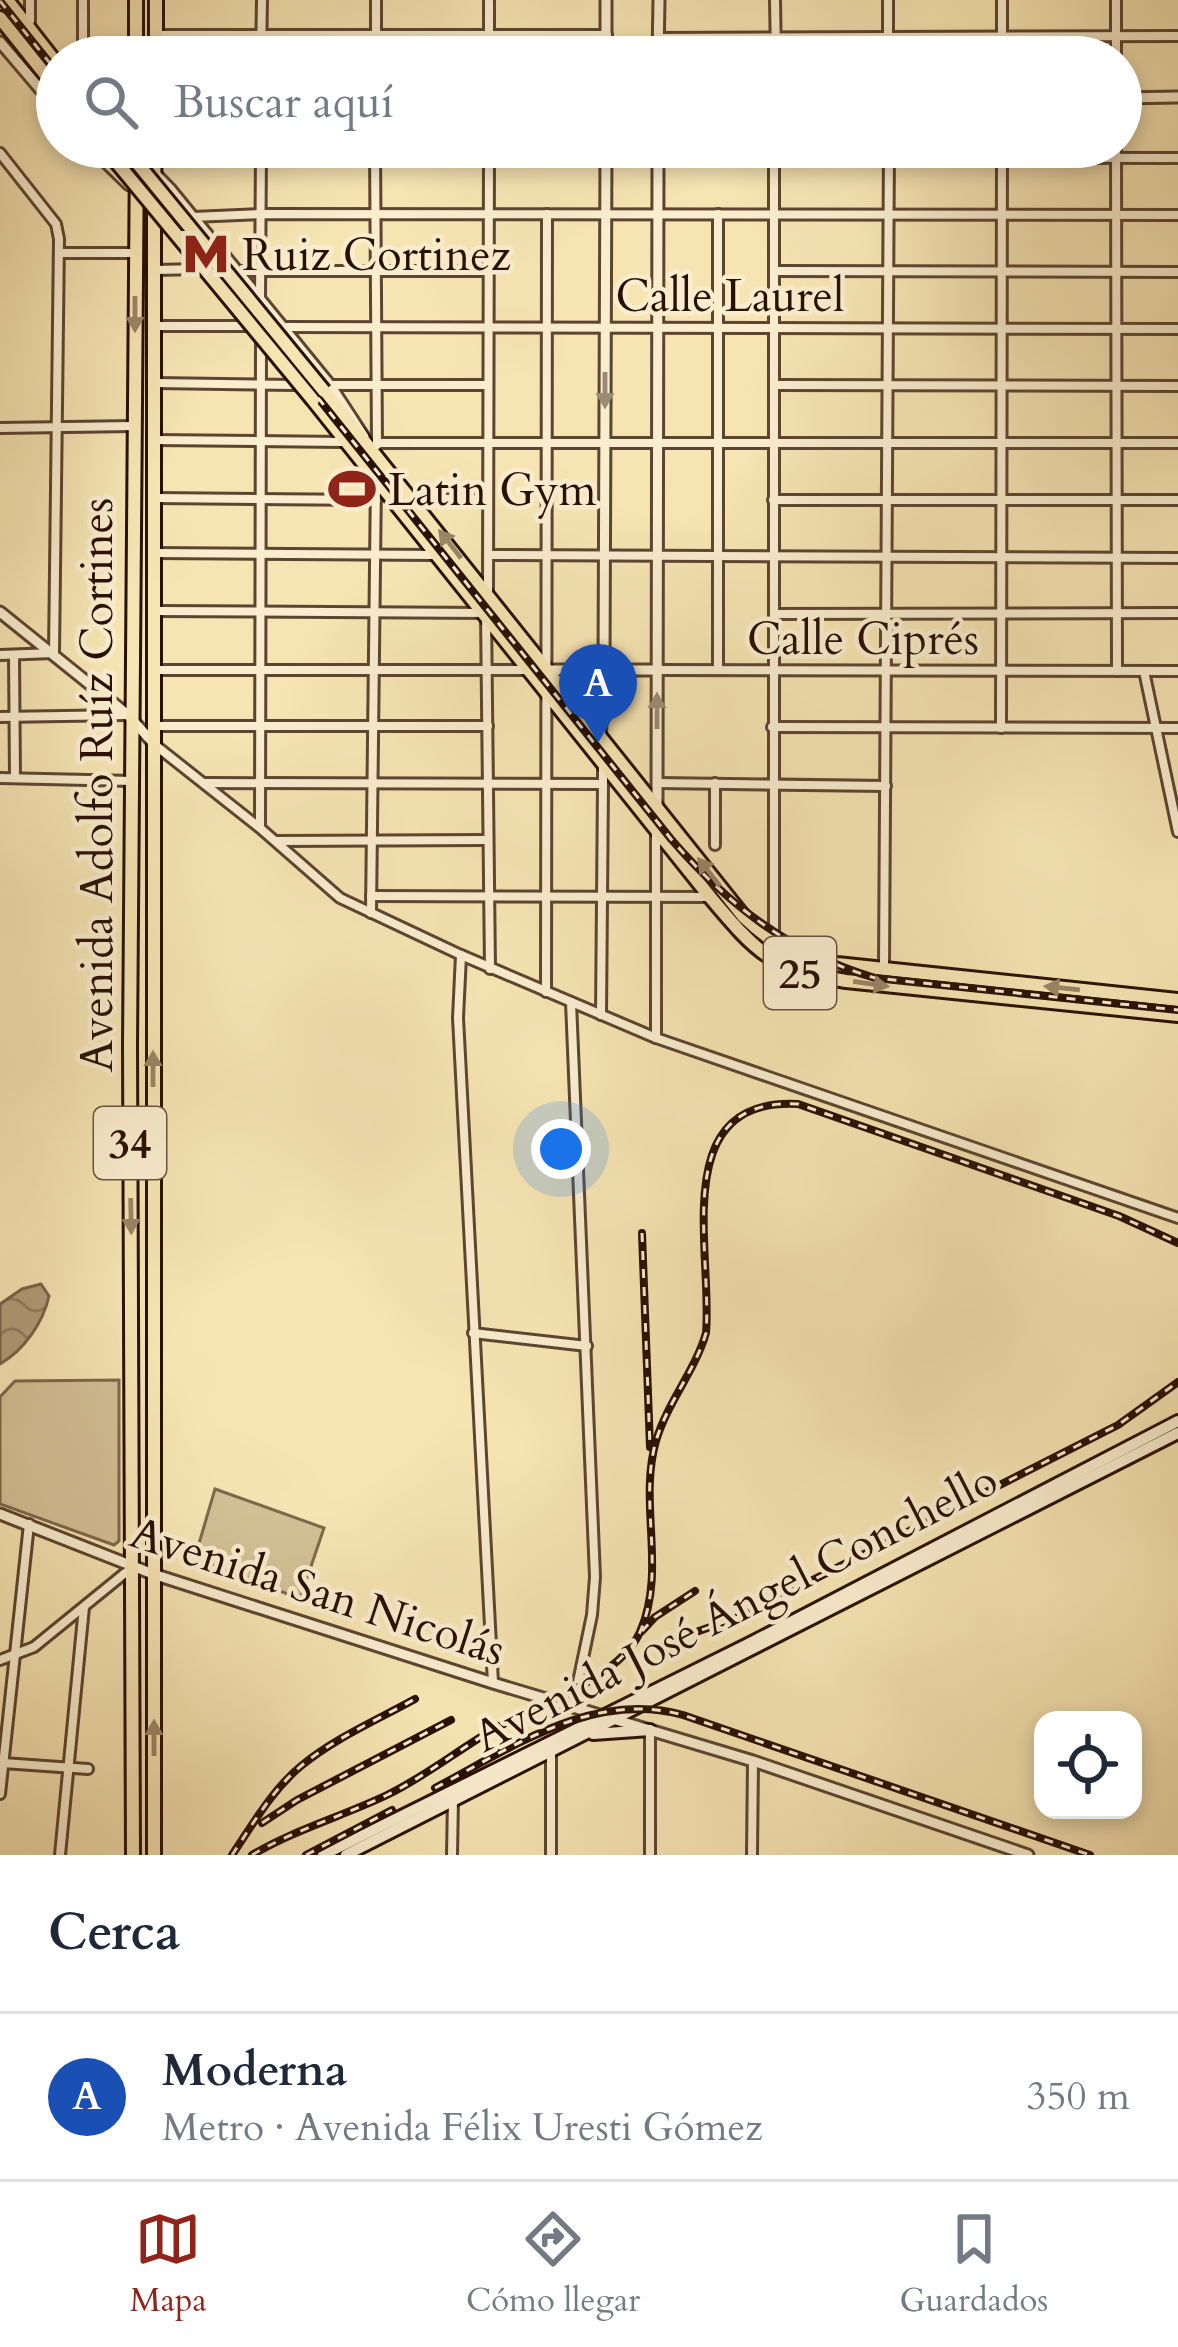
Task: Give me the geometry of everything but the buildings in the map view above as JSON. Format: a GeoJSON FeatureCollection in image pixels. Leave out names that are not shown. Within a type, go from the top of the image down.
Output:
{"type":"FeatureCollection","features":[{"type":"Feature","properties":{"kind":"main road"},"geometry":{"type":"LineString","coordinates":[[10,0],[38,36]]}},
{"type":"Feature","properties":{"kind":"main road"},"geometry":{"type":"LineString","coordinates":[[136,0],[136,36]]}},
{"type":"Feature","properties":{"kind":"main road"},"geometry":{"type":"LineString","coordinates":[[156,0],[156,34]]}},
{"type":"Feature","properties":{"kind":"main road"},"geometry":{"type":"LineString","coordinates":[[0,19],[36,63]]}},
{"type":"Feature","properties":{"kind":"main road","name":"25"},"geometry":{"type":"LineString","coordinates":[[117,168],[373,444],[744,917],[774,943],[819,962],[1178,1000]]}},
{"type":"Feature","properties":{"kind":"main road","name":"Avenida Adolfo Ruíz Cortines"},"geometry":{"type":"LineString","coordinates":[[133,1855],[134,168]]}},
{"type":"Feature","properties":{"kind":"main road","name":"25"},"geometry":{"type":"LineString","coordinates":[[147,168],[322,392],[342,440],[710,897],[761,953],[797,972],[915,991],[1178,1015]]}},
{"type":"Feature","properties":{"kind":"main road","name":"Avenida Adolfo Ruíz Cortines"},"geometry":{"type":"LineString","coordinates":[[154,168],[154,1855]]}},
{"type":"Feature","properties":{"kind":"main road","name":"Avenida José Ángel Conchello"},"geometry":{"type":"LineString","coordinates":[[323,1855],[925,1554],[1178,1421]]}},
{"type":"Feature","properties":{"kind":"main road","name":"Avenida José Ángel Conchello"},"geometry":{"type":"LineString","coordinates":[[348,1854],[1178,1433]]}},
{"type":"Feature","properties":{"kind":"main road"},"geometry":{"type":"LineString","coordinates":[[578,1737],[650,1730]]}},
{"type":"Feature","properties":{"kind":"street"},"geometry":{"type":"LineString","coordinates":[[10,0],[40,36]]}},
{"type":"Feature","properties":{"kind":"street"},"geometry":{"type":"LineString","coordinates":[[30,0],[30,21]]}},
{"type":"Feature","properties":{"kind":"street"},"geometry":{"type":"LineString","coordinates":[[83,0],[83,36]]}},
{"type":"Feature","properties":{"kind":"street"},"geometry":{"type":"LineString","coordinates":[[262,0],[262,35]]}},
{"type":"Feature","properties":{"kind":"street"},"geometry":{"type":"LineString","coordinates":[[376,0],[376,36]]}},
{"type":"Feature","properties":{"kind":"street"},"geometry":{"type":"LineString","coordinates":[[489,0],[489,35]]}},
{"type":"Feature","properties":{"kind":"street"},"geometry":{"type":"LineString","coordinates":[[156,34],[607,35],[606,0]]}},
{"type":"Feature","properties":{"kind":"street"},"geometry":{"type":"LineString","coordinates":[[658,36],[659,0]]}},
{"type":"Feature","properties":{"kind":"street"},"geometry":{"type":"LineString","coordinates":[[776,0],[776,36],[1178,36]]}},
{"type":"Feature","properties":{"kind":"street"},"geometry":{"type":"LineString","coordinates":[[888,0],[888,36]]}},
{"type":"Feature","properties":{"kind":"street"},"geometry":{"type":"LineString","coordinates":[[1002,0],[1002,36]]}},
{"type":"Feature","properties":{"kind":"street"},"geometry":{"type":"LineString","coordinates":[[1116,0],[1116,36]]}},
{"type":"Feature","properties":{"kind":"street"},"geometry":{"type":"LineString","coordinates":[[0,42],[36,84]]}},
{"type":"Feature","properties":{"kind":"street"},"geometry":{"type":"LineString","coordinates":[[1142,98],[1178,97]]}},
{"type":"Feature","properties":{"kind":"street"},"geometry":{"type":"LineString","coordinates":[[0,153],[56,224],[54,653]]}},
{"type":"Feature","properties":{"kind":"street"},"geometry":{"type":"LineString","coordinates":[[1142,155],[1178,158]]}},
{"type":"Feature","properties":{"kind":"street"},"geometry":{"type":"LineString","coordinates":[[116,168],[249,326],[328,429],[342,440]]}},
{"type":"Feature","properties":{"kind":"street"},"geometry":{"type":"LineString","coordinates":[[150,168],[282,328],[322,392],[376,386],[488,386]]}},
{"type":"Feature","properties":{"kind":"street"},"geometry":{"type":"LineString","coordinates":[[260,300],[261,168]]}},
{"type":"Feature","properties":{"kind":"street"},"geometry":{"type":"LineString","coordinates":[[375,168],[373,444],[1178,443]]}},
{"type":"Feature","properties":{"kind":"street"},"geometry":{"type":"LineString","coordinates":[[488,593],[489,168]]}},
{"type":"Feature","properties":{"kind":"street"},"geometry":{"type":"LineString","coordinates":[[602,736],[606,168]]}},
{"type":"Feature","properties":{"kind":"street"},"geometry":{"type":"LineString","coordinates":[[656,1038],[658,168]]}},
{"type":"Feature","properties":{"kind":"street"},"geometry":{"type":"LineString","coordinates":[[774,168],[774,943]]}},
{"type":"Feature","properties":{"kind":"street"},"geometry":{"type":"LineString","coordinates":[[884,969],[889,168]]}},
{"type":"Feature","properties":{"kind":"street"},"geometry":{"type":"LineString","coordinates":[[1001,728],[1003,168]]}},
{"type":"Feature","properties":{"kind":"street"},"geometry":{"type":"LineString","coordinates":[[1116,168],[1117,671]]}},
{"type":"Feature","properties":{"kind":"street"},"geometry":{"type":"LineString","coordinates":[[167,228],[171,216],[261,214],[1178,215]]}},
{"type":"Feature","properties":{"kind":"street"},"geometry":{"type":"LineString","coordinates":[[546,992],[547,214]]}},
{"type":"Feature","properties":{"kind":"street"},"geometry":{"type":"LineString","coordinates":[[718,214],[718,670]]}},
{"type":"Feature","properties":{"kind":"street"},"geometry":{"type":"LineString","coordinates":[[59,253],[135,253]]}},
{"type":"Feature","properties":{"kind":"street"},"geometry":{"type":"LineString","coordinates":[[155,270],[201,269]]}},
{"type":"Feature","properties":{"kind":"street"},"geometry":{"type":"LineString","coordinates":[[236,271],[488,271]]}},
{"type":"Feature","properties":{"kind":"street"},"geometry":{"type":"LineString","coordinates":[[774,271],[1178,272]]}},
{"type":"Feature","properties":{"kind":"street"},"geometry":{"type":"LineString","coordinates":[[155,326],[249,326]]}},
{"type":"Feature","properties":{"kind":"street","name":"Calle Laurel"},"geometry":{"type":"LineString","coordinates":[[282,328],[1178,329]]}},
{"type":"Feature","properties":{"kind":"street"},"geometry":{"type":"LineString","coordinates":[[260,828],[261,341]]}},
{"type":"Feature","properties":{"kind":"street"},"geometry":{"type":"LineString","coordinates":[[155,383],[296,385]]}},
{"type":"Feature","properties":{"kind":"street"},"geometry":{"type":"LineString","coordinates":[[774,385],[1178,386]]}},
{"type":"Feature","properties":{"kind":"street"},"geometry":{"type":"LineString","coordinates":[[0,428],[134,426]]}},
{"type":"Feature","properties":{"kind":"street"},"geometry":{"type":"LineString","coordinates":[[154,440],[342,440]]}},
{"type":"Feature","properties":{"kind":"street"},"geometry":{"type":"LineString","coordinates":[[370,913],[376,477]]}},
{"type":"Feature","properties":{"kind":"street"},"geometry":{"type":"LineString","coordinates":[[154,498],[376,500]]}},
{"type":"Feature","properties":{"kind":"street"},"geometry":{"type":"LineString","coordinates":[[413,498],[488,500]]}},
{"type":"Feature","properties":{"kind":"street"},"geometry":{"type":"LineString","coordinates":[[773,500],[1178,500]]}},
{"type":"Feature","properties":{"kind":"street"},"geometry":{"type":"LineString","coordinates":[[154,554],[437,555]]}},
{"type":"Feature","properties":{"kind":"street"},"geometry":{"type":"LineString","coordinates":[[488,555],[1178,558]]}},
{"type":"Feature","properties":{"kind":"street"},"geometry":{"type":"LineString","coordinates":[[155,611],[486,614],[490,969]]}},
{"type":"Feature","properties":{"kind":"street"},"geometry":{"type":"LineString","coordinates":[[0,612],[340,898],[490,969],[656,1038],[1178,1218]]}},
{"type":"Feature","properties":{"kind":"street"},"geometry":{"type":"LineString","coordinates":[[774,614],[1178,614]]}},
{"type":"Feature","properties":{"kind":"street"},"geometry":{"type":"LineString","coordinates":[[0,655],[54,653]]}},
{"type":"Feature","properties":{"kind":"street"},"geometry":{"type":"LineString","coordinates":[[14,656],[15,778]]}},
{"type":"Feature","properties":{"kind":"street"},"geometry":{"type":"LineString","coordinates":[[154,670],[529,670]]}},
{"type":"Feature","properties":{"kind":"street","name":"Calle Ciprés"},"geometry":{"type":"LineString","coordinates":[[548,670],[1178,671]]}},
{"type":"Feature","properties":{"kind":"street"},"geometry":{"type":"LineString","coordinates":[[1144,671],[1178,832]]}},
{"type":"Feature","properties":{"kind":"street"},"geometry":{"type":"LineString","coordinates":[[0,717],[131,718],[156,726],[488,726]]}},
{"type":"Feature","properties":{"kind":"street"},"geometry":{"type":"LineString","coordinates":[[772,727],[1178,728]]}},
{"type":"Feature","properties":{"kind":"street"},"geometry":{"type":"LineString","coordinates":[[601,1016],[604,762]]}},
{"type":"Feature","properties":{"kind":"street"},"geometry":{"type":"LineString","coordinates":[[0,778],[135,781]]}},
{"type":"Feature","properties":{"kind":"street"},"geometry":{"type":"LineString","coordinates":[[203,783],[603,784]]}},
{"type":"Feature","properties":{"kind":"street"},"geometry":{"type":"LineString","coordinates":[[657,783],[886,786]]}},
{"type":"Feature","properties":{"kind":"street"},"geometry":{"type":"LineString","coordinates":[[715,783],[715,845]]}},
{"type":"Feature","properties":{"kind":"street"},"geometry":{"type":"LineString","coordinates":[[275,841],[487,840]]}},
{"type":"Feature","properties":{"kind":"street"},"geometry":{"type":"LineString","coordinates":[[371,896],[710,897]]}},
{"type":"Feature","properties":{"kind":"street"},"geometry":{"type":"LineString","coordinates":[[461,955],[458,1018],[493,1683]]}},
{"type":"Feature","properties":{"kind":"street"},"geometry":{"type":"LineString","coordinates":[[571,1003],[595,1596],[573,1706]]}},
{"type":"Feature","properties":{"kind":"street"},"geometry":{"type":"LineString","coordinates":[[473,1333],[587,1346]]}},
{"type":"Feature","properties":{"kind":"street","name":"Avenida San Nicolás"},"geometry":{"type":"LineString","coordinates":[[0,1514],[153,1574],[753,1761],[1028,1855]]}},
{"type":"Feature","properties":{"kind":"street"},"geometry":{"type":"LineString","coordinates":[[0,1795],[29,1524]]}},
{"type":"Feature","properties":{"kind":"street"},"geometry":{"type":"LineString","coordinates":[[0,1660],[34,1647],[134,1566]]}},
{"type":"Feature","properties":{"kind":"street"},"geometry":{"type":"LineString","coordinates":[[60,1855],[84,1607]]}},
{"type":"Feature","properties":{"kind":"street"},"geometry":{"type":"LineString","coordinates":[[650,1730],[650,1855]]}},
{"type":"Feature","properties":{"kind":"street"},"geometry":{"type":"LineString","coordinates":[[551,1749],[551,1855]]}},
{"type":"Feature","properties":{"kind":"street"},"geometry":{"type":"LineString","coordinates":[[752,1855],[753,1761]]}},
{"type":"Feature","properties":{"kind":"street"},"geometry":{"type":"LineString","coordinates":[[3,1763],[88,1769]]}},
{"type":"Feature","properties":{"kind":"street"},"geometry":{"type":"LineString","coordinates":[[452,1855],[453,1798]]}},
{"type":"Feature","properties":{"kind":"shaded area"},"geometry":{"type":"Polygon","coordinates":[[[119,1380],[119,1541],[114,1545],[0,1504],[0,1397],[15,1381],[119,1380]]]}},
{"type":"Feature","properties":{"kind":"shaded area"},"geometry":{"type":"Polygon","coordinates":[[[215,1489],[324,1528],[300,1599],[195,1557],[215,1489]]]}},
{"type":"Feature","properties":{"kind":"water"},"geometry":{"type":"Polygon","coordinates":[[[41,1284],[49,1296],[42,1316],[24,1343],[0,1364],[0,1304],[22,1289],[41,1284]]]}},
{"type":"Feature","properties":{"kind":"railway"},"geometry":{"type":"LineString","coordinates":[[0,1],[36,46]]}},
{"type":"Feature","properties":{"kind":"railway"},"geometry":{"type":"LineString","coordinates":[[130,168],[671,839],[738,905],[815,955],[875,978],[1178,1010]]}},
{"type":"Feature","properties":{"kind":"railway"},"geometry":{"type":"LineString","coordinates":[[252,1855],[401,1788],[489,1732],[594,1678],[629,1649],[648,1609],[651,1465],[656,1441],[706,1333],[706,1185],[713,1152],[729,1125],[757,1108],[798,1104],[1119,1216],[1178,1243]]}},
{"type":"Feature","properties":{"kind":"railway"},"geometry":{"type":"LineString","coordinates":[[642,1233],[650,1447]]}},
{"type":"Feature","properties":{"kind":"railway"},"geometry":{"type":"LineString","coordinates":[[668,1642],[744,1615],[1118,1425],[1178,1382]]}},
{"type":"Feature","properties":{"kind":"railway"},"geometry":{"type":"LineString","coordinates":[[642,1631],[695,1591]]}},
{"type":"Feature","properties":{"kind":"railway"},"geometry":{"type":"LineString","coordinates":[[232,1855],[272,1797],[301,1766],[415,1699]]}},
{"type":"Feature","properties":{"kind":"railway"},"geometry":{"type":"LineString","coordinates":[[435,1788],[554,1727],[617,1710],[650,1709],[683,1715],[1090,1855]]}},
{"type":"Feature","properties":{"kind":"railway"},"geometry":{"type":"LineString","coordinates":[[262,1823],[451,1720]]}},
{"type":"Feature","properties":{"kind":"railway"},"geometry":{"type":"LineString","coordinates":[[306,1855],[392,1810]]}},
{"type":"Feature","properties":{"kind":"place","name":"Ruiz Cortinez"},"geometry":{"type":"Point","coordinates":[206,254]}},
{"type":"Feature","properties":{"kind":"place","name":"Latin Gym"},"geometry":{"type":"Point","coordinates":[352,489]}},
{"type":"Feature","properties":{"kind":"place","name":"Moderna"},"geometry":{"type":"Point","coordinates":[598,743]}}]}
